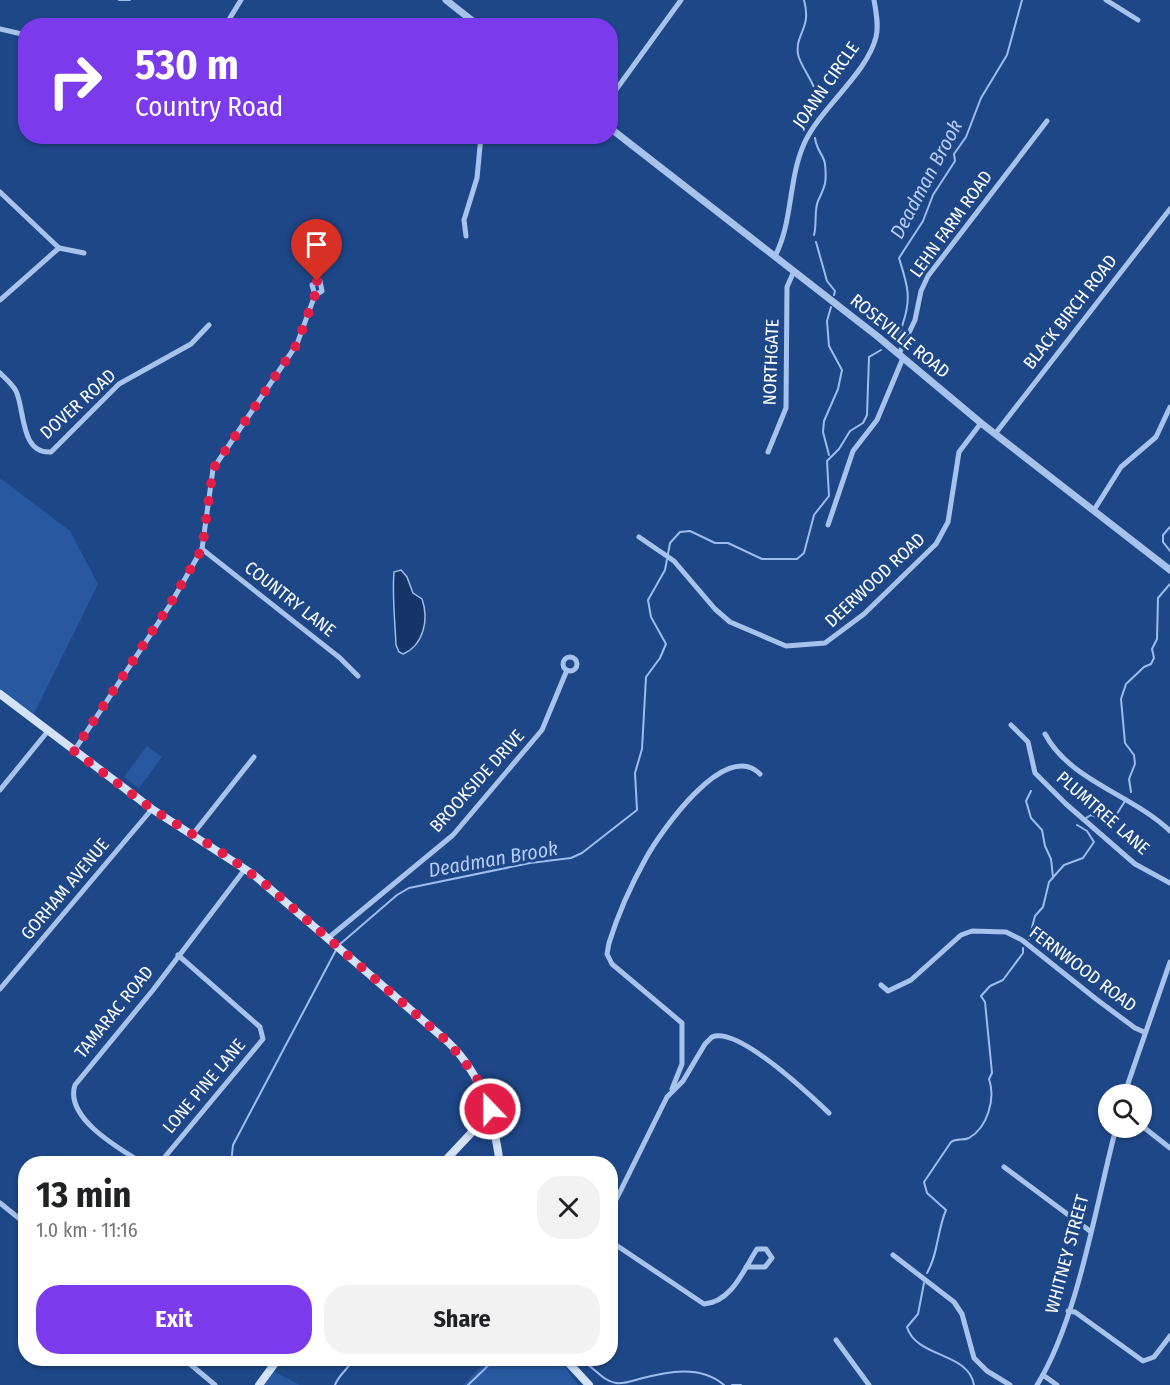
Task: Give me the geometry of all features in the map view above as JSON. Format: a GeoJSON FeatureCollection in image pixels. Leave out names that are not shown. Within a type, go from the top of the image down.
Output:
{"type":"FeatureCollection","features":[{"type":"Feature","properties":{"kind":"main road"},"geometry":{"type":"LineString","coordinates":[[0,694],[152,809],[245,868],[457,1051],[482,1085],[493,1121],[499,1156]]}},
{"type":"Feature","properties":{"kind":"main road"},"geometry":{"type":"LineString","coordinates":[[450,1156],[474,1130],[493,1121]]}},
{"type":"Feature","properties":{"kind":"main road"},"geometry":{"type":"LineString","coordinates":[[259,1385],[273,1366]]}},
{"type":"Feature","properties":{"kind":"main road"},"geometry":{"type":"LineString","coordinates":[[571,1366],[589,1385]]}},
{"type":"Feature","properties":{"kind":"street"},"geometry":{"type":"LineString","coordinates":[[230,18],[241,0]]}},
{"type":"Feature","properties":{"kind":"street"},"geometry":{"type":"LineString","coordinates":[[446,0],[469,18]]}},
{"type":"Feature","properties":{"kind":"street"},"geometry":{"type":"LineString","coordinates":[[618,88],[681,0]]}},
{"type":"Feature","properties":{"kind":"street","name":"JOANN CIRCLE"},"geometry":{"type":"LineString","coordinates":[[775,256],[782,243],[797,163],[804,145],[859,67],[876,38],[874,0]]}},
{"type":"Feature","properties":{"kind":"street"},"geometry":{"type":"LineString","coordinates":[[1106,0],[1138,20]]}},
{"type":"Feature","properties":{"kind":"street"},"geometry":{"type":"LineString","coordinates":[[0,28],[18,33]]}},
{"type":"Feature","properties":{"kind":"street","name":"LEHN FARM ROAD"},"geometry":{"type":"LineString","coordinates":[[828,525],[853,451],[877,420],[915,320],[921,291],[928,276],[1047,121]]}},
{"type":"Feature","properties":{"kind":"street","name":"ROSEVILLE ROAD"},"geometry":{"type":"LineString","coordinates":[[618,134],[1170,570]]}},
{"type":"Feature","properties":{"kind":"street"},"geometry":{"type":"LineString","coordinates":[[466,236],[464,220],[477,178],[480,144]]}},
{"type":"Feature","properties":{"kind":"street"},"geometry":{"type":"LineString","coordinates":[[0,192],[59,248],[84,253]]}},
{"type":"Feature","properties":{"kind":"street","name":"BLACK BIRCH ROAD"},"geometry":{"type":"LineString","coordinates":[[995,434],[1170,209]]}},
{"type":"Feature","properties":{"kind":"street"},"geometry":{"type":"LineString","coordinates":[[0,300],[59,248]]}},
{"type":"Feature","properties":{"kind":"street","name":"NORTHGATE"},"geometry":{"type":"LineString","coordinates":[[768,452],[786,408],[787,287],[794,271]]}},
{"type":"Feature","properties":{"kind":"street"},"geometry":{"type":"LineString","coordinates":[[74,751],[170,604],[202,549],[213,469],[297,344],[315,295]]}},
{"type":"Feature","properties":{"kind":"street","name":"DOVER ROAD"},"geometry":{"type":"LineString","coordinates":[[0,373],[16,391],[28,438],[38,450],[51,452],[119,384],[191,344],[203,335],[209,325]]}},
{"type":"Feature","properties":{"kind":"street"},"geometry":{"type":"LineString","coordinates":[[1094,510],[1121,467],[1156,437],[1170,407]]}},
{"type":"Feature","properties":{"kind":"street","name":"DEERWOOD ROAD"},"geometry":{"type":"LineString","coordinates":[[639,537],[668,557],[687,575],[715,609],[730,622],[778,644],[812,645],[834,639],[864,614],[936,544],[948,522],[959,452],[981,423]]}},
{"type":"Feature","properties":{"kind":"street","name":"COUNTRY LANE"},"geometry":{"type":"LineString","coordinates":[[202,549],[340,658],[357,676]]}},
{"type":"Feature","properties":{"kind":"street","name":"BROOKSIDE DRIVE"},"geometry":{"type":"LineString","coordinates":[[327,939],[453,835],[542,730],[567,670]]}},
{"type":"Feature","properties":{"kind":"street","name":"PLUMTREE LANE"},"geometry":{"type":"LineString","coordinates":[[1011,725],[1028,742],[1035,773],[1066,804],[1135,864],[1170,883]]}},
{"type":"Feature","properties":{"kind":"street"},"geometry":{"type":"LineString","coordinates":[[0,790],[48,731]]}},
{"type":"Feature","properties":{"kind":"street"},"geometry":{"type":"LineString","coordinates":[[1045,734],[1051,745],[1069,763],[1138,805],[1170,831]]}},
{"type":"Feature","properties":{"kind":"street"},"geometry":{"type":"LineString","coordinates":[[193,834],[254,757]]}},
{"type":"Feature","properties":{"kind":"street"},"geometry":{"type":"LineString","coordinates":[[618,1196],[672,1089],[682,1064],[682,1023],[612,964],[607,954],[609,943],[642,865],[679,811],[715,774],[722,770],[745,766],[760,774]]}},
{"type":"Feature","properties":{"kind":"street","name":"GORHAM AVENUE"},"geometry":{"type":"LineString","coordinates":[[0,989],[152,809]]}},
{"type":"Feature","properties":{"kind":"street","name":"TAMARAC ROAD"},"geometry":{"type":"LineString","coordinates":[[131,1156],[116,1147],[88,1123],[75,1106],[71,1095],[84,1072],[153,990],[245,868]]}},
{"type":"Feature","properties":{"kind":"street","name":"FERNWOOD ROAD"},"geometry":{"type":"LineString","coordinates":[[881,985],[888,991],[905,985],[966,932],[1006,932],[1022,940],[1112,1011],[1144,1032]]}},
{"type":"Feature","properties":{"kind":"street","name":"LONE PINE LANE"},"geometry":{"type":"LineString","coordinates":[[166,1156],[263,1039],[260,1027],[178,955]]}},
{"type":"Feature","properties":{"kind":"street"},"geometry":{"type":"LineString","coordinates":[[1127,1084],[1169,966]]}},
{"type":"Feature","properties":{"kind":"street"},"geometry":{"type":"LineString","coordinates":[[672,1089],[683,1081],[708,1040],[722,1035],[776,1065],[829,1113]]}},
{"type":"Feature","properties":{"kind":"street"},"geometry":{"type":"LineString","coordinates":[[1152,1134],[1170,1148]]}},
{"type":"Feature","properties":{"kind":"street","name":"WHITNEY STREET"},"geometry":{"type":"LineString","coordinates":[[1037,1385],[1068,1311],[1113,1138]]}},
{"type":"Feature","properties":{"kind":"street"},"geometry":{"type":"LineString","coordinates":[[1004,1167],[1090,1231]]}},
{"type":"Feature","properties":{"kind":"street"},"geometry":{"type":"LineString","coordinates":[[0,1203],[18,1218]]}},
{"type":"Feature","properties":{"kind":"street"},"geometry":{"type":"LineString","coordinates":[[618,1246],[704,1304],[720,1300],[729,1293],[757,1249],[765,1249],[770,1253],[772,1258],[765,1267],[746,1267]]}},
{"type":"Feature","properties":{"kind":"street"},"geometry":{"type":"LineString","coordinates":[[893,1254],[954,1302],[962,1314],[970,1347],[979,1365],[1010,1385]]}},
{"type":"Feature","properties":{"kind":"street"},"geometry":{"type":"LineString","coordinates":[[1068,1311],[1075,1312],[1143,1361],[1154,1357],[1170,1336]]}},
{"type":"Feature","properties":{"kind":"street"},"geometry":{"type":"LineString","coordinates":[[836,1340],[869,1385]]}},
{"type":"Feature","properties":{"kind":"street"},"geometry":{"type":"LineString","coordinates":[[192,1366],[215,1385]]}},
{"type":"Feature","properties":{"kind":"street"},"geometry":{"type":"LineString","coordinates":[[1043,1375],[1057,1385]]}},
{"type":"Feature","properties":{"kind":"shaded area"},"geometry":{"type":"Polygon","coordinates":[[[0,478],[70,531],[98,584],[33,716],[0,691],[0,478]]]}},
{"type":"Feature","properties":{"kind":"shaded area"},"geometry":{"type":"Polygon","coordinates":[[[401,570],[407,577],[413,593],[422,599],[425,615],[420,638],[410,650],[403,654],[399,652],[396,645],[393,599],[394,572],[401,570]]]}},
{"type":"Feature","properties":{"kind":"shaded area"},"geometry":{"type":"Polygon","coordinates":[[[147,746],[162,757],[139,788],[124,777],[147,746]]]}},
{"type":"Feature","properties":{"kind":"shaded area"},"geometry":{"type":"Polygon","coordinates":[[[481,1366],[564,1366],[578,1385],[463,1385],[481,1366]]]}},
{"type":"Feature","properties":{"kind":"shaded area"},"geometry":{"type":"Polygon","coordinates":[[[273,1371],[300,1385],[264,1385],[273,1371]]]}},
{"type":"Feature","properties":{"kind":"waterway"},"geometry":{"type":"LineString","coordinates":[[119,0],[130,0]]}},
{"type":"Feature","properties":{"kind":"waterway"},"geometry":{"type":"LineString","coordinates":[[804,0],[806,18],[799,41],[798,54],[816,92],[813,101],[805,110],[806,127]]}},
{"type":"Feature","properties":{"kind":"waterway","name":"Deadman Brook"},"geometry":{"type":"LineString","coordinates":[[894,339],[901,331],[908,298],[899,258],[923,221],[933,195],[955,161],[954,154],[966,137],[981,98],[1007,55],[1022,0]]}},
{"type":"Feature","properties":{"kind":"waterway"},"geometry":{"type":"LineString","coordinates":[[814,235],[817,205],[826,180],[824,161],[815,138]]}},
{"type":"Feature","properties":{"kind":"waterway"},"geometry":{"type":"LineString","coordinates":[[816,242],[827,281],[835,291],[834,295]]}},
{"type":"Feature","properties":{"kind":"waterway"},"geometry":{"type":"LineString","coordinates":[[829,455],[823,432],[824,421],[838,389],[842,370],[829,346],[827,321],[831,307]]}},
{"type":"Feature","properties":{"kind":"waterway","name":"Deadman Brook"},"geometry":{"type":"LineString","coordinates":[[339,945],[397,895],[409,888],[530,863],[571,858],[582,853],[637,810],[635,773],[642,749],[646,677],[660,658],[666,644],[651,617],[648,600],[665,570],[670,543],[680,532],[690,531],[715,543],[728,543],[762,559],[797,559],[804,553],[814,515],[829,496],[827,461],[839,449],[850,431],[863,423],[867,415],[869,357],[881,350]]}},
{"type":"Feature","properties":{"kind":"waterway"},"geometry":{"type":"LineString","coordinates":[[1170,527],[1163,535],[1163,542],[1170,551]]}},
{"type":"Feature","properties":{"kind":"waterway"},"geometry":{"type":"LineString","coordinates":[[1131,792],[1129,779],[1135,764],[1134,755],[1125,743],[1121,699],[1126,684],[1144,667],[1151,664],[1154,658],[1152,649],[1157,639],[1158,598],[1170,584]]}},
{"type":"Feature","properties":{"kind":"waterway"},"geometry":{"type":"LineString","coordinates":[[1031,791],[1026,801],[1031,818],[1042,830],[1045,846],[1051,859],[1053,877]]}},
{"type":"Feature","properties":{"kind":"waterway"},"geometry":{"type":"LineString","coordinates":[[1086,818],[1091,815],[1103,819],[1115,817],[1125,801]]}},
{"type":"Feature","properties":{"kind":"waterway"},"geometry":{"type":"LineString","coordinates":[[1029,939],[1035,916],[1043,907],[1049,882],[1064,865],[1083,858],[1094,842],[1087,831],[1077,825]]}},
{"type":"Feature","properties":{"kind":"waterway"},"geometry":{"type":"LineString","coordinates":[[927,1273],[931,1266],[946,1210],[927,1193],[924,1182],[951,1142],[969,1138],[985,1120],[990,1104],[989,1079],[992,1073],[985,1002],[981,996],[990,986],[1003,980],[1023,953],[1023,948]]}},
{"type":"Feature","properties":{"kind":"waterway","name":"Deadman Brook"},"geometry":{"type":"LineString","coordinates":[[232,1156],[233,1145],[336,950]]}},
{"type":"Feature","properties":{"kind":"waterway"},"geometry":{"type":"LineString","coordinates":[[924,1283],[918,1314],[907,1327],[912,1337],[921,1344],[963,1366],[970,1374],[974,1385]]}},
{"type":"Feature","properties":{"kind":"waterway","name":"Deadman Brook"},"geometry":{"type":"LineString","coordinates":[[335,1385],[349,1366]]}},
{"type":"Feature","properties":{"kind":"waterway"},"geometry":{"type":"LineString","coordinates":[[468,1385],[488,1366]]}},
{"type":"Feature","properties":{"kind":"waterway"},"geometry":{"type":"LineString","coordinates":[[590,1366],[606,1379],[616,1383],[671,1372],[694,1372],[715,1378],[724,1385]]}},
{"type":"Feature","properties":{"kind":"waterway"},"geometry":{"type":"LineString","coordinates":[[732,1385],[741,1385]]}},
{"type":"Feature","properties":{"kind":"route"},"geometry":{"type":"LineString","coordinates":[[317,281],[312,285],[315,295],[297,344],[219,456],[213,469],[208,488],[202,549],[170,604],[74,751],[152,809],[227,856],[265,884],[457,1051],[476,1076],[490,1109]]}}]}
